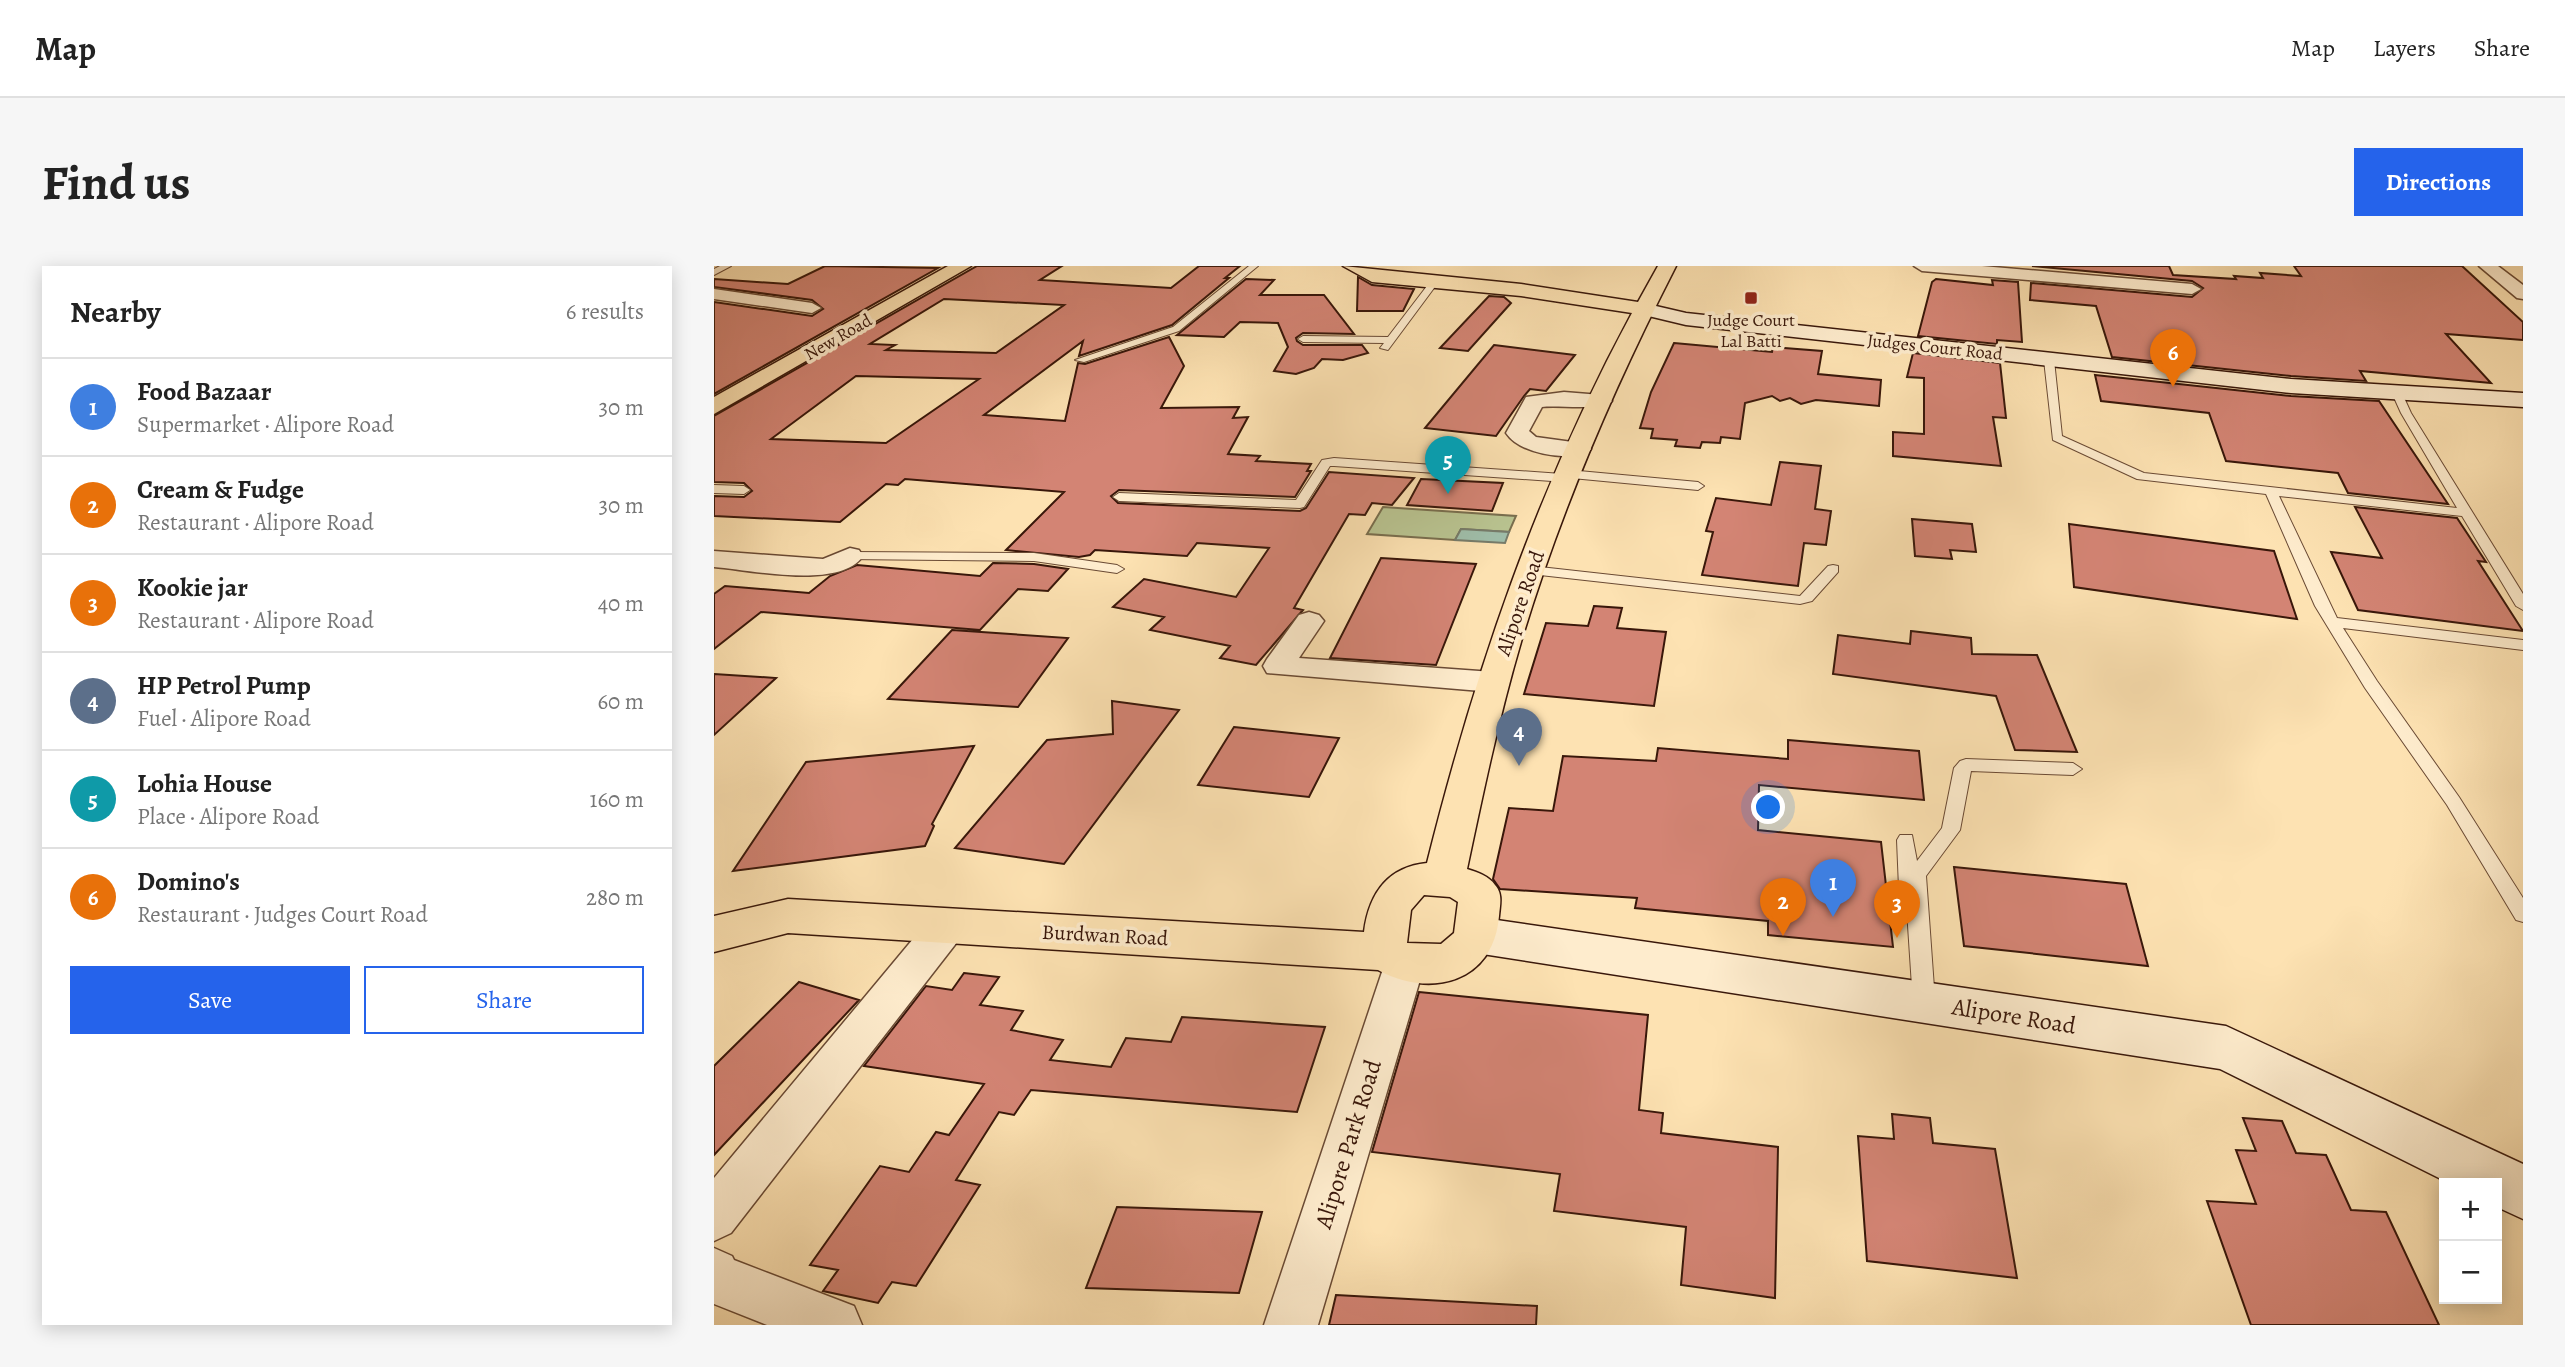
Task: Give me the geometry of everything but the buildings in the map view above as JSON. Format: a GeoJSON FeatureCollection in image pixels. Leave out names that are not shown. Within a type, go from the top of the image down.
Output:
{"type":"FeatureCollection","features":[{"type":"Feature","properties":{"kind":"main road","name":"New Road"},"geometry":{"type":"LineString","coordinates":[[714,407],[962,266]]}},
{"type":"Feature","properties":{"kind":"main road"},"geometry":{"type":"LineString","coordinates":[[1352,266],[1372,276],[1433,284],[1608,295],[1647,301]]}},
{"type":"Feature","properties":{"kind":"main road","name":"Alipore Road"},"geometry":{"type":"LineString","coordinates":[[1444,879],[1493,681],[1531,570],[1569,471],[1647,301],[1667,266]]}},
{"type":"Feature","properties":{"kind":"main road","name":"Judges Court Road"},"geometry":{"type":"LineString","coordinates":[[1647,301],[1686,319],[2291,386],[2523,400]]}},
{"type":"Feature","properties":{"kind":"main road"},"geometry":{"type":"LineString","coordinates":[[1421,877],[1444,879],[1468,884],[1480,896],[1476,935],[1467,951],[1448,963],[1394,958],[1387,911],[1402,887],[1421,877]]}},
{"type":"Feature","properties":{"kind":"main road","name":"Burdwan Road"},"geometry":{"type":"LineString","coordinates":[[714,934],[788,916],[1394,958]]}},
{"type":"Feature","properties":{"kind":"main road","name":"Alipore Road"},"geometry":{"type":"LineString","coordinates":[[1476,935],[2226,1048],[2523,1192]]}},
{"type":"Feature","properties":{"kind":"street"},"geometry":{"type":"LineString","coordinates":[[1922,266],[2192,289],[2181,266]]}},
{"type":"Feature","properties":{"kind":"street"},"geometry":{"type":"LineString","coordinates":[[2487,266],[2523,293]]}},
{"type":"Feature","properties":{"kind":"street"},"geometry":{"type":"LineString","coordinates":[[714,294],[812,308]]}},
{"type":"Feature","properties":{"kind":"street"},"geometry":{"type":"LineString","coordinates":[[726,314],[761,299]]}},
{"type":"Feature","properties":{"kind":"street"},"geometry":{"type":"LineString","coordinates":[[1569,471],[1517,433],[1534,402],[1564,398],[1601,401]]}},
{"type":"Feature","properties":{"kind":"street"},"geometry":{"type":"LineString","coordinates":[[714,559],[827,568],[850,556]]}},
{"type":"Feature","properties":{"kind":"street"},"geometry":{"type":"LineString","coordinates":[[1309,621],[1278,666],[1493,681]]}},
{"type":"Feature","properties":{"kind":"street"},"geometry":{"type":"LineString","coordinates":[[714,1216],[872,1024],[947,926]]}},
{"type":"Feature","properties":{"kind":"street","name":"Alipore Park Road"},"geometry":{"type":"LineString","coordinates":[[1291,1325],[1394,958]]}},
{"type":"Feature","properties":{"kind":"street"},"geometry":{"type":"LineString","coordinates":[[714,1274],[716,1279],[835,1325]]}},
{"type":"Feature","properties":{"kind":"lane"},"geometry":{"type":"LineString","coordinates":[[714,272],[727,266]]}},
{"type":"Feature","properties":{"kind":"lane"},"geometry":{"type":"LineString","coordinates":[[1080,360],[1175,329],[1254,266]]}},
{"type":"Feature","properties":{"kind":"lane"},"geometry":{"type":"LineString","coordinates":[[1303,339],[1388,344],[1433,284]]}},
{"type":"Feature","properties":{"kind":"lane"},"geometry":{"type":"LineString","coordinates":[[2049,360],[2052,415],[2057,438],[2141,476],[2467,513]]}},
{"type":"Feature","properties":{"kind":"lane"},"geometry":{"type":"LineString","coordinates":[[2398,393],[2406,413],[2523,606]]}},
{"type":"Feature","properties":{"kind":"lane"},"geometry":{"type":"LineString","coordinates":[[1119,497],[1300,504],[1326,463],[1334,462],[1569,471],[1698,486]]}},
{"type":"Feature","properties":{"kind":"lane"},"geometry":{"type":"LineString","coordinates":[[1438,475],[1569,471]]}},
{"type":"Feature","properties":{"kind":"lane"},"geometry":{"type":"LineString","coordinates":[[714,489],[744,489]]}},
{"type":"Feature","properties":{"kind":"lane"},"geometry":{"type":"LineString","coordinates":[[2271,491],[2332,622],[2371,684],[2453,801],[2523,914]]}},
{"type":"Feature","properties":{"kind":"lane"},"geometry":{"type":"LineString","coordinates":[[850,556],[1034,557],[1117,569]]}},
{"type":"Feature","properties":{"kind":"lane"},"geometry":{"type":"LineString","coordinates":[[1531,570],[1800,600],[1807,598],[1833,569]]}},
{"type":"Feature","properties":{"kind":"lane"},"geometry":{"type":"LineString","coordinates":[[2332,622],[2523,645]]}},
{"type":"Feature","properties":{"kind":"lane"},"geometry":{"type":"LineString","coordinates":[[1919,1001],[1915,884],[1917,874],[1951,830],[1963,768],[1966,765],[2073,769]]}},
{"type":"Feature","properties":{"kind":"lane"},"geometry":{"type":"LineString","coordinates":[[1906,840],[1919,1001]]}},
{"type":"Feature","properties":{"kind":"green space"},"geometry":{"type":"Polygon","coordinates":[[[1383,507],[1516,516],[1509,532],[1461,529],[1455,540],[1367,534],[1383,507]]]}},
{"type":"Feature","properties":{"kind":"shaded area"},"geometry":{"type":"Polygon","coordinates":[[[1461,529],[1509,532],[1505,543],[1455,540],[1461,529]]]}},
{"type":"Feature","properties":{"kind":"place","name":"Judge Court Lal Batti"},"geometry":{"type":"Point","coordinates":[1751,298]}},
{"type":"Feature","properties":{"kind":"place","name":"Domino's"},"geometry":{"type":"Point","coordinates":[2173,387]}},
{"type":"Feature","properties":{"kind":"place","name":"Lohia House"},"geometry":{"type":"Point","coordinates":[1448,494]}},
{"type":"Feature","properties":{"kind":"place","name":"HP Petrol Pump"},"geometry":{"type":"Point","coordinates":[1519,766]}},
{"type":"Feature","properties":{"kind":"place","name":"Food Bazaar"},"geometry":{"type":"Point","coordinates":[1833,917]}},
{"type":"Feature","properties":{"kind":"place","name":"Cream & Fudge"},"geometry":{"type":"Point","coordinates":[1783,936]}},
{"type":"Feature","properties":{"kind":"place","name":"Kookie jar"},"geometry":{"type":"Point","coordinates":[1897,938]}}]}
